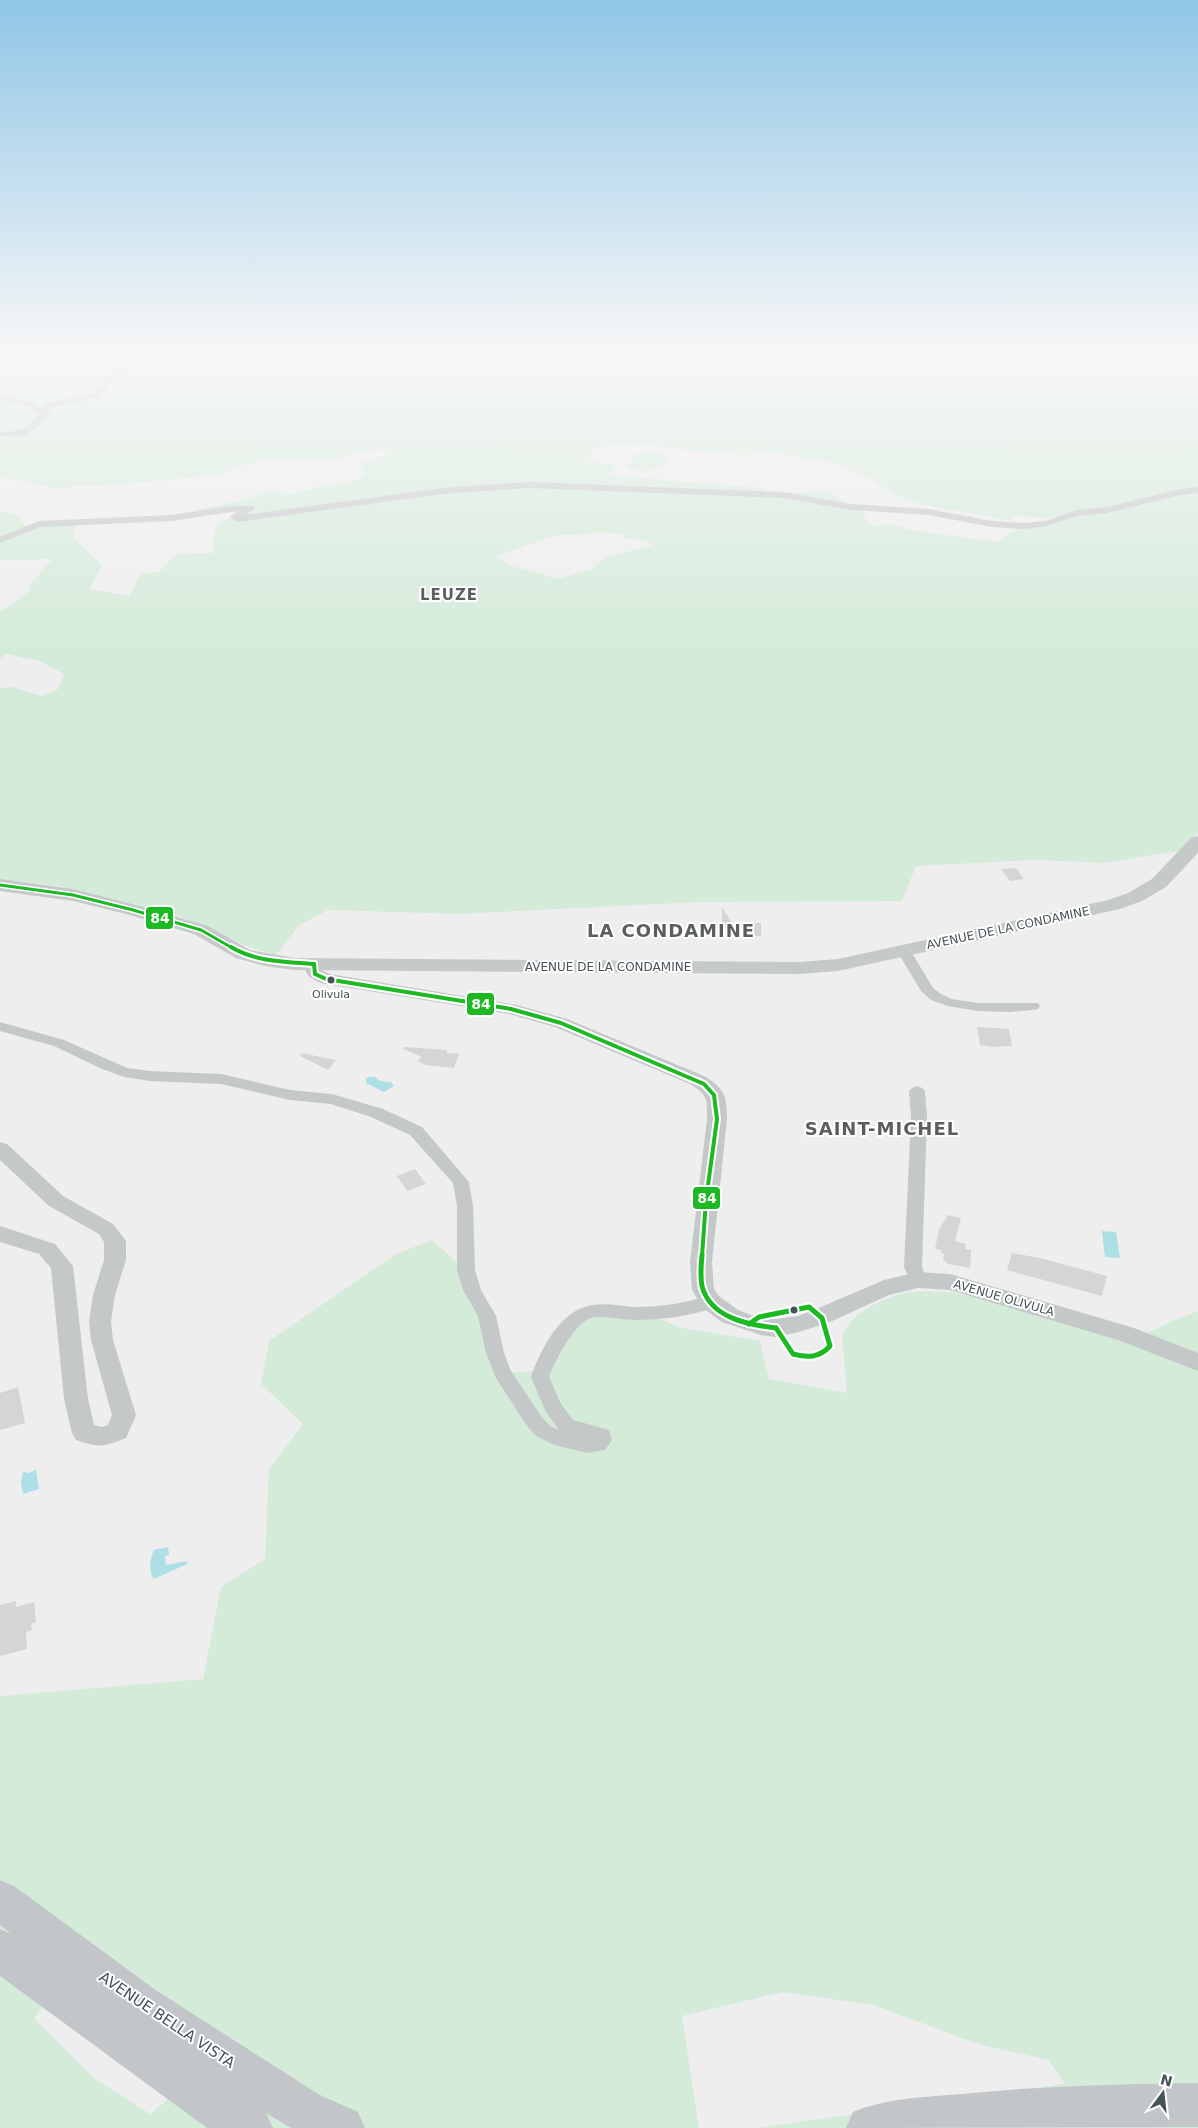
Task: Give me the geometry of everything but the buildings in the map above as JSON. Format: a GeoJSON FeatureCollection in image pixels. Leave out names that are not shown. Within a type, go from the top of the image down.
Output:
{"type":"FeatureCollection","features":[{"type":"Feature","properties":{"kind":"main road","name":"AVENUE DE LA CONDAMINE"},"geometry":{"type":"LineString","coordinates":[[0,885],[73,895],[133,910],[201,930],[243,954],[278,962],[314,964],[799,968],[838,965],[1095,909],[1135,897],[1160,884],[1198,842]]}},
{"type":"Feature","properties":{"kind":"main road","name":"AVENUE BELLA VISTA"},"geometry":{"type":"LineString","coordinates":[[0,1900],[150,2011],[304,2111],[342,2128]]}},
{"type":"Feature","properties":{"kind":"main road"},"geometry":{"type":"LineString","coordinates":[[0,1950],[215,2106],[250,2128]]}},
{"type":"Feature","properties":{"kind":"main road"},"geometry":{"type":"LineString","coordinates":[[869,2128],[1067,2118],[1198,2105]]}},
{"type":"Feature","properties":{"kind":"street"},"geometry":{"type":"LineString","coordinates":[[0,540],[39,524],[172,518],[230,509],[251,508],[234,517],[238,519],[443,491],[513,486],[617,486],[773,494],[851,507],[929,512],[1015,526],[1035,526],[1077,513],[1107,510],[1180,492],[1198,490]]}},
{"type":"Feature","properties":{"kind":"street"},"geometry":{"type":"LineString","coordinates":[[904,951],[928,991],[936,998],[962,1005],[1021,1008],[1033,1006]]}},
{"type":"Feature","properties":{"kind":"street"},"geometry":{"type":"LineString","coordinates":[[0,1026],[59,1043],[124,1072],[150,1076],[221,1079],[290,1095],[332,1099],[377,1114],[416,1132],[429,1144],[461,1182],[465,1206],[466,1270],[472,1290],[487,1316],[494,1353],[503,1373],[534,1421],[543,1431],[554,1437],[587,1445],[598,1444],[602,1440],[602,1435],[596,1432],[570,1429],[560,1421],[540,1377],[543,1365],[575,1319],[588,1312],[647,1314],[677,1312],[696,1308],[711,1302],[703,1290],[701,1262],[716,1119],[717,1102],[712,1089],[697,1080],[561,1023],[539,1016],[511,1009],[326,979],[315,974],[314,964]]}},
{"type":"Feature","properties":{"kind":"street"},"geometry":{"type":"LineString","coordinates":[[917,1091],[919,1117],[913,1267],[918,1280]]}},
{"type":"Feature","properties":{"kind":"street"},"geometry":{"type":"LineString","coordinates":[[0,1149],[56,1201],[106,1229],[115,1241],[115,1260],[104,1295],[100,1322],[102,1340],[124,1416],[118,1431],[103,1437],[84,1433],[76,1399],[62,1266],[47,1249],[0,1234]]}},
{"type":"Feature","properties":{"kind":"street","name":"AVENUE OLIVULA"},"geometry":{"type":"LineString","coordinates":[[711,1302],[730,1316],[749,1324],[776,1328],[799,1324],[822,1316],[884,1288],[918,1280],[950,1282],[1126,1334],[1198,1362]]}},
{"type":"Feature","properties":{"kind":"green space"},"geometry":{"type":"Polygon","coordinates":[[[0,452],[363,452],[334,459],[274,459],[247,464],[219,475],[55,488],[0,477],[0,452]]]}},
{"type":"Feature","properties":{"kind":"green space"},"geometry":{"type":"Polygon","coordinates":[[[387,452],[592,452],[595,455],[585,460],[617,465],[609,475],[761,488],[767,493],[831,492],[851,507],[863,512],[869,526],[894,524],[910,530],[998,542],[1016,529],[1059,518],[1010,516],[1014,521],[919,504],[896,495],[873,480],[837,464],[775,453],[745,455],[711,452],[1198,452],[1198,833],[1178,852],[1105,863],[1034,860],[916,866],[902,901],[699,902],[460,914],[328,910],[298,926],[276,955],[249,947],[179,916],[53,885],[0,880],[0,688],[12,687],[41,696],[58,689],[64,674],[39,661],[7,654],[0,658],[0,610],[11,606],[30,590],[29,586],[52,559],[0,560],[0,510],[20,517],[25,525],[49,523],[75,525],[73,537],[102,566],[89,589],[129,596],[141,574],[159,572],[176,554],[213,553],[215,533],[220,523],[249,510],[157,518],[229,503],[273,491],[289,494],[359,479],[366,474],[357,463],[373,460],[389,453],[387,452]],[[595,532],[581,535],[557,535],[496,556],[511,566],[559,579],[591,569],[607,557],[653,545],[639,539],[622,539],[624,534],[595,532]]]}},
{"type":"Feature","properties":{"kind":"green space"},"geometry":{"type":"Polygon","coordinates":[[[637,453],[662,454],[668,459],[660,467],[650,471],[639,471],[627,465],[637,453]]]}},
{"type":"Feature","properties":{"kind":"green space"},"geometry":{"type":"Polygon","coordinates":[[[432,1240],[466,1270],[504,1373],[533,1371],[575,1319],[589,1312],[647,1314],[682,1328],[760,1341],[769,1379],[847,1393],[842,1335],[859,1314],[879,1302],[900,1294],[922,1291],[966,1295],[1130,1342],[1170,1322],[1198,1311],[1198,2128],[757,2128],[1065,2084],[1048,2060],[981,2045],[873,2005],[783,1992],[682,2016],[699,2128],[0,2128],[0,1696],[203,1679],[221,1587],[265,1559],[269,1469],[303,1424],[261,1384],[269,1341],[396,1254],[432,1240]],[[45,2004],[34,2018],[94,2078],[150,2114],[172,2096],[45,2004]]]}},
{"type":"Feature","properties":{"kind":"water"},"geometry":{"type":"Polygon","coordinates":[[[375,1077],[380,1081],[391,1082],[394,1086],[384,1092],[366,1083],[366,1078],[375,1077]]]}},
{"type":"Feature","properties":{"kind":"water"},"geometry":{"type":"Polygon","coordinates":[[[1102,1231],[1116,1232],[1120,1258],[1105,1257],[1102,1231]]]}},
{"type":"Feature","properties":{"kind":"water"},"geometry":{"type":"Polygon","coordinates":[[[36,1470],[39,1489],[23,1494],[21,1482],[23,1472],[28,1473],[36,1470]]]}},
{"type":"Feature","properties":{"kind":"water"},"geometry":{"type":"Polygon","coordinates":[[[168,1547],[169,1555],[165,1556],[166,1565],[187,1561],[187,1564],[154,1579],[150,1564],[154,1550],[168,1547]]]}},
{"type":"Feature","properties":{"kind":"transit line","name":"84"},"geometry":{"type":"LineString","coordinates":[[0,885],[73,895],[133,910],[201,930],[243,954],[278,962],[314,964]]}},
{"type":"Feature","properties":{"kind":"transit line","name":"84"},"geometry":{"type":"LineString","coordinates":[[314,964],[315,974],[326,979],[511,1009],[561,1023],[697,1080],[709,1088],[716,1100],[717,1119],[703,1233],[702,1286],[709,1300],[725,1314],[745,1323],[776,1328]]}},
{"type":"Feature","properties":{"kind":"transit line","name":"84"},"geometry":{"type":"LineString","coordinates":[[749,1324],[759,1317],[809,1307],[822,1318],[830,1346],[818,1356],[793,1354],[776,1328]]}},
{"type":"Feature","properties":{"kind":"place","name":"Olivula"},"geometry":{"type":"Point","coordinates":[331,980]}},
{"type":"Feature","properties":{"kind":"district","name":"LEUZE"},"geometry":{"type":"Point","coordinates":[449,595]}},
{"type":"Feature","properties":{"kind":"district","name":"LA CONDAMINE"},"geometry":{"type":"Point","coordinates":[671,930]}},
{"type":"Feature","properties":{"kind":"district","name":"SAINT-MICHEL"},"geometry":{"type":"Point","coordinates":[882,1128]}}]}
